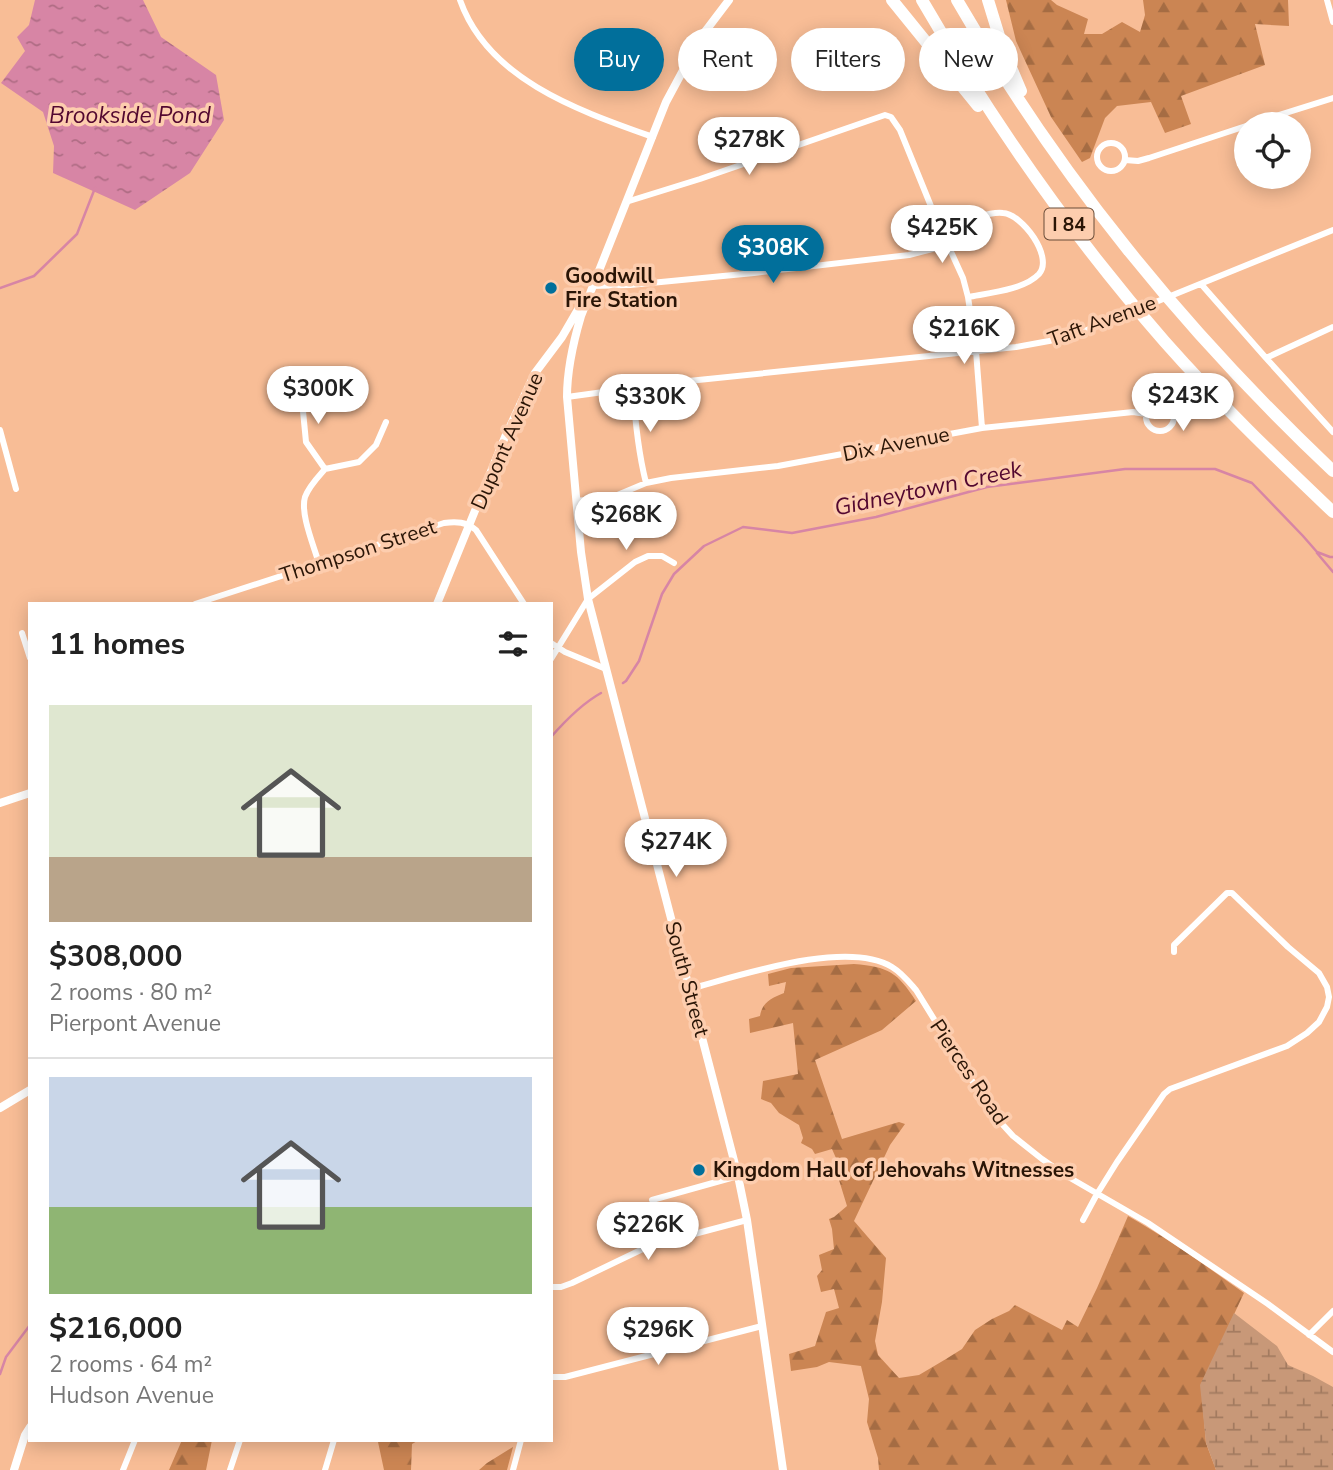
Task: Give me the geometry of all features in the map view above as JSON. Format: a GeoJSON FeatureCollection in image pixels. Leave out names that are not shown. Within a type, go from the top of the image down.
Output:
{"type":"FeatureCollection","features":[{"type":"Feature","properties":{"kind":"highway"},"geometry":{"type":"LineString","coordinates":[[892,0],[1034,175]]}},
{"type":"Feature","properties":{"kind":"highway","name":"I 84"},"geometry":{"type":"LineString","coordinates":[[922,0],[984,103],[1106,272],[1164,341],[1236,417],[1333,512]]}},
{"type":"Feature","properties":{"kind":"highway","name":"I 84"},"geometry":{"type":"LineString","coordinates":[[957,0],[1010,87],[1059,158],[1139,264],[1195,331],[1259,399],[1333,471]]}},
{"type":"Feature","properties":{"kind":"highway"},"geometry":{"type":"LineString","coordinates":[[988,0],[1009,67],[1059,158]]}},
{"type":"Feature","properties":{"kind":"street"},"geometry":{"type":"LineString","coordinates":[[460,0],[490,50],[521,78],[567,103],[653,137]]}},
{"type":"Feature","properties":{"kind":"street"},"geometry":{"type":"LineString","coordinates":[[729,0],[694,48],[666,102],[592,286],[767,272],[909,255],[948,245]]}},
{"type":"Feature","properties":{"kind":"street"},"geometry":{"type":"LineString","coordinates":[[1327,0],[1333,22]]}},
{"type":"Feature","properties":{"kind":"street"},"geometry":{"type":"LineString","coordinates":[[1289,112],[1333,98]]}},
{"type":"Feature","properties":{"kind":"street"},"geometry":{"type":"LineString","coordinates":[[626,202],[886,115],[891,117],[963,278],[976,351],[982,428]]}},
{"type":"Feature","properties":{"kind":"street"},"geometry":{"type":"LineString","coordinates":[[1125,160],[1149,158],[1234,130]]}},
{"type":"Feature","properties":{"kind":"street"},"geometry":{"type":"LineString","coordinates":[[1114,143],[1122,147],[1125,160],[1120,168],[1111,171],[1102,168],[1097,155],[1101,146],[1114,143]]}},
{"type":"Feature","properties":{"kind":"street"},"geometry":{"type":"LineString","coordinates":[[942,231],[991,213],[1006,213],[1020,220],[1041,252],[1044,267],[1032,280],[1008,289],[968,296]]}},
{"type":"Feature","properties":{"kind":"street","name":"Taft Avenue"},"geometry":{"type":"LineString","coordinates":[[567,397],[1016,347],[1049,341],[1077,334],[1333,229]]}},
{"type":"Feature","properties":{"kind":"street"},"geometry":{"type":"LineString","coordinates":[[1201,284],[1332,428]]}},
{"type":"Feature","properties":{"kind":"street","name":"South Street"},"geometry":{"type":"LineString","coordinates":[[592,286],[572,346],[567,397],[581,552],[588,599],[738,1176],[747,1220],[783,1470]]}},
{"type":"Feature","properties":{"kind":"street","name":"Dupont Avenue"},"geometry":{"type":"LineString","coordinates":[[438,602],[505,437],[535,373],[562,337],[592,286]]}},
{"type":"Feature","properties":{"kind":"street"},"geometry":{"type":"LineString","coordinates":[[1266,358],[1333,327]]}},
{"type":"Feature","properties":{"kind":"street"},"geometry":{"type":"LineString","coordinates":[[306,385],[303,411],[306,442],[325,469]]}},
{"type":"Feature","properties":{"kind":"street"},"geometry":{"type":"LineString","coordinates":[[633,388],[635,426],[646,484]]}},
{"type":"Feature","properties":{"kind":"street"},"geometry":{"type":"LineString","coordinates":[[1160,403],[1172,410],[1174,419],[1167,430],[1158,431],[1149,427],[1146,414],[1152,406],[1160,403]]}},
{"type":"Feature","properties":{"kind":"street","name":"Dix Avenue"},"geometry":{"type":"LineString","coordinates":[[577,502],[615,496],[671,478],[778,466],[982,428],[1133,412],[1146,414]]}},
{"type":"Feature","properties":{"kind":"street"},"geometry":{"type":"LineString","coordinates":[[319,564],[305,517],[304,506],[310,488],[325,469],[359,461],[376,445],[386,422]]}},
{"type":"Feature","properties":{"kind":"street"},"geometry":{"type":"LineString","coordinates":[[0,429],[16,489]]}},
{"type":"Feature","properties":{"kind":"street","name":"Thompson Street"},"geometry":{"type":"LineString","coordinates":[[201,602],[444,523],[457,522],[470,526]]}},
{"type":"Feature","properties":{"kind":"street"},"geometry":{"type":"LineString","coordinates":[[470,526],[476,530],[523,602]]}},
{"type":"Feature","properties":{"kind":"street"},"geometry":{"type":"LineString","coordinates":[[553,656],[588,599],[635,562],[648,556],[662,556],[674,563]]}},
{"type":"Feature","properties":{"kind":"street"},"geometry":{"type":"LineString","coordinates":[[22,633],[28,652]]}},
{"type":"Feature","properties":{"kind":"street"},"geometry":{"type":"LineString","coordinates":[[553,644],[606,669]]}},
{"type":"Feature","properties":{"kind":"street"},"geometry":{"type":"LineString","coordinates":[[0,803],[28,794]]}},
{"type":"Feature","properties":{"kind":"street"},"geometry":{"type":"LineString","coordinates":[[1083,1220],[1097,1194],[1164,1094],[1170,1089],[1287,1046],[1319,1022],[1327,1007],[1329,997],[1319,974],[1232,893],[1227,893],[1174,945],[1174,952]]}},
{"type":"Feature","properties":{"kind":"street","name":"Pierces Road"},"geometry":{"type":"LineString","coordinates":[[689,989],[781,964],[821,958],[863,958],[893,967],[916,990],[992,1113],[1013,1136],[1042,1160],[1148,1223],[1268,1304],[1333,1352]]}},
{"type":"Feature","properties":{"kind":"street"},"geometry":{"type":"LineString","coordinates":[[0,1096],[2,1107],[28,1091]]}},
{"type":"Feature","properties":{"kind":"street"},"geometry":{"type":"LineString","coordinates":[[652,1200],[738,1176]]}},
{"type":"Feature","properties":{"kind":"street"},"geometry":{"type":"LineString","coordinates":[[553,1287],[572,1283],[649,1246],[747,1220]]}},
{"type":"Feature","properties":{"kind":"street"},"geometry":{"type":"LineString","coordinates":[[1309,1335],[1333,1311]]}},
{"type":"Feature","properties":{"kind":"street"},"geometry":{"type":"LineString","coordinates":[[553,1377],[565,1377],[762,1326]]}},
{"type":"Feature","properties":{"kind":"street"},"geometry":{"type":"LineString","coordinates":[[14,1470],[28,1430]]}},
{"type":"Feature","properties":{"kind":"street"},"geometry":{"type":"LineString","coordinates":[[123,1470],[134,1442]]}},
{"type":"Feature","properties":{"kind":"street"},"geometry":{"type":"LineString","coordinates":[[230,1470],[239,1442]]}},
{"type":"Feature","properties":{"kind":"street"},"geometry":{"type":"LineString","coordinates":[[325,1470],[333,1442]]}},
{"type":"Feature","properties":{"kind":"street"},"geometry":{"type":"LineString","coordinates":[[513,1470],[520,1442]]}},
{"type":"Feature","properties":{"kind":"green space"},"geometry":{"type":"Polygon","coordinates":[[[1006,0],[1051,0],[1088,19],[1084,34],[1102,34],[1122,22],[1140,32],[1145,15],[1143,0],[1288,0],[1289,26],[1255,24],[1265,65],[1181,96],[1191,124],[1165,133],[1151,102],[1117,106],[1105,118],[1090,158],[1082,162],[1051,117],[1018,45],[1018,28],[1013,28],[1006,0]]]}},
{"type":"Feature","properties":{"kind":"green space"},"geometry":{"type":"Polygon","coordinates":[[[854,964],[876,967],[891,973],[903,983],[916,1001],[882,1030],[815,1060],[842,1139],[899,1122],[905,1124],[890,1145],[854,1221],[886,1258],[875,1341],[878,1355],[899,1378],[919,1375],[962,1349],[975,1330],[1015,1305],[1062,1330],[1067,1320],[1078,1327],[1128,1216],[1173,1243],[1244,1293],[1201,1385],[1206,1443],[1216,1470],[879,1470],[867,1422],[869,1399],[861,1366],[829,1362],[791,1371],[789,1354],[815,1346],[826,1312],[839,1308],[834,1289],[821,1292],[817,1276],[822,1270],[819,1255],[834,1249],[829,1219],[847,1206],[835,1167],[839,1165],[832,1149],[815,1154],[801,1143],[803,1138],[799,1125],[779,1113],[771,1103],[761,1099],[763,1081],[798,1074],[793,1023],[750,1033],[749,1019],[760,1016],[765,1004],[784,993],[786,982],[769,986],[768,974],[791,968],[854,964]]]}},
{"type":"Feature","properties":{"kind":"green space"},"geometry":{"type":"Polygon","coordinates":[[[1234,1313],[1277,1346],[1288,1365],[1333,1387],[1333,1470],[1216,1470],[1206,1443],[1200,1385],[1234,1313]]]}},
{"type":"Feature","properties":{"kind":"green space"},"geometry":{"type":"Polygon","coordinates":[[[181,1442],[212,1442],[206,1470],[169,1470],[181,1442]]]}},
{"type":"Feature","properties":{"kind":"green space"},"geometry":{"type":"Polygon","coordinates":[[[378,1442],[416,1442],[412,1444],[411,1470],[384,1470],[378,1442]]]}},
{"type":"Feature","properties":{"kind":"green space"},"geometry":{"type":"Polygon","coordinates":[[[513,1447],[507,1470],[479,1470],[487,1463],[513,1447]]]}},
{"type":"Feature","properties":{"kind":"water","name":"Brookside Pond"},"geometry":{"type":"Polygon","coordinates":[[[35,0],[143,0],[161,37],[216,75],[224,120],[190,173],[135,210],[53,173],[54,146],[43,112],[1,83],[25,51],[17,37],[29,25],[35,0]]]}},
{"type":"Feature","properties":{"kind":"waterway"},"geometry":{"type":"LineString","coordinates":[[0,288],[34,276],[77,234],[95,188]]}},
{"type":"Feature","properties":{"kind":"waterway","name":"Gidneytown Creek"},"geometry":{"type":"LineString","coordinates":[[623,683],[639,661],[662,594],[674,574],[704,546],[743,527],[792,533],[876,517],[987,487],[1125,469],[1215,469],[1252,483],[1317,552],[1333,557]]}},
{"type":"Feature","properties":{"kind":"waterway"},"geometry":{"type":"LineString","coordinates":[[1317,553],[1333,572]]}},
{"type":"Feature","properties":{"kind":"waterway","name":"Gidneytown Creek"},"geometry":{"type":"LineString","coordinates":[[553,735],[601,693]]}},
{"type":"Feature","properties":{"kind":"waterway","name":"Gidneytown Creek"},"geometry":{"type":"LineString","coordinates":[[0,1374],[6,1357],[28,1328]]}},
{"type":"Feature","properties":{"kind":"place","name":"Goodwill Fire Station"},"geometry":{"type":"Point","coordinates":[551,288]}},
{"type":"Feature","properties":{"kind":"place","name":"Kingdom Hall of Jehovahs Witnesses"},"geometry":{"type":"Point","coordinates":[699,1170]}}]}
